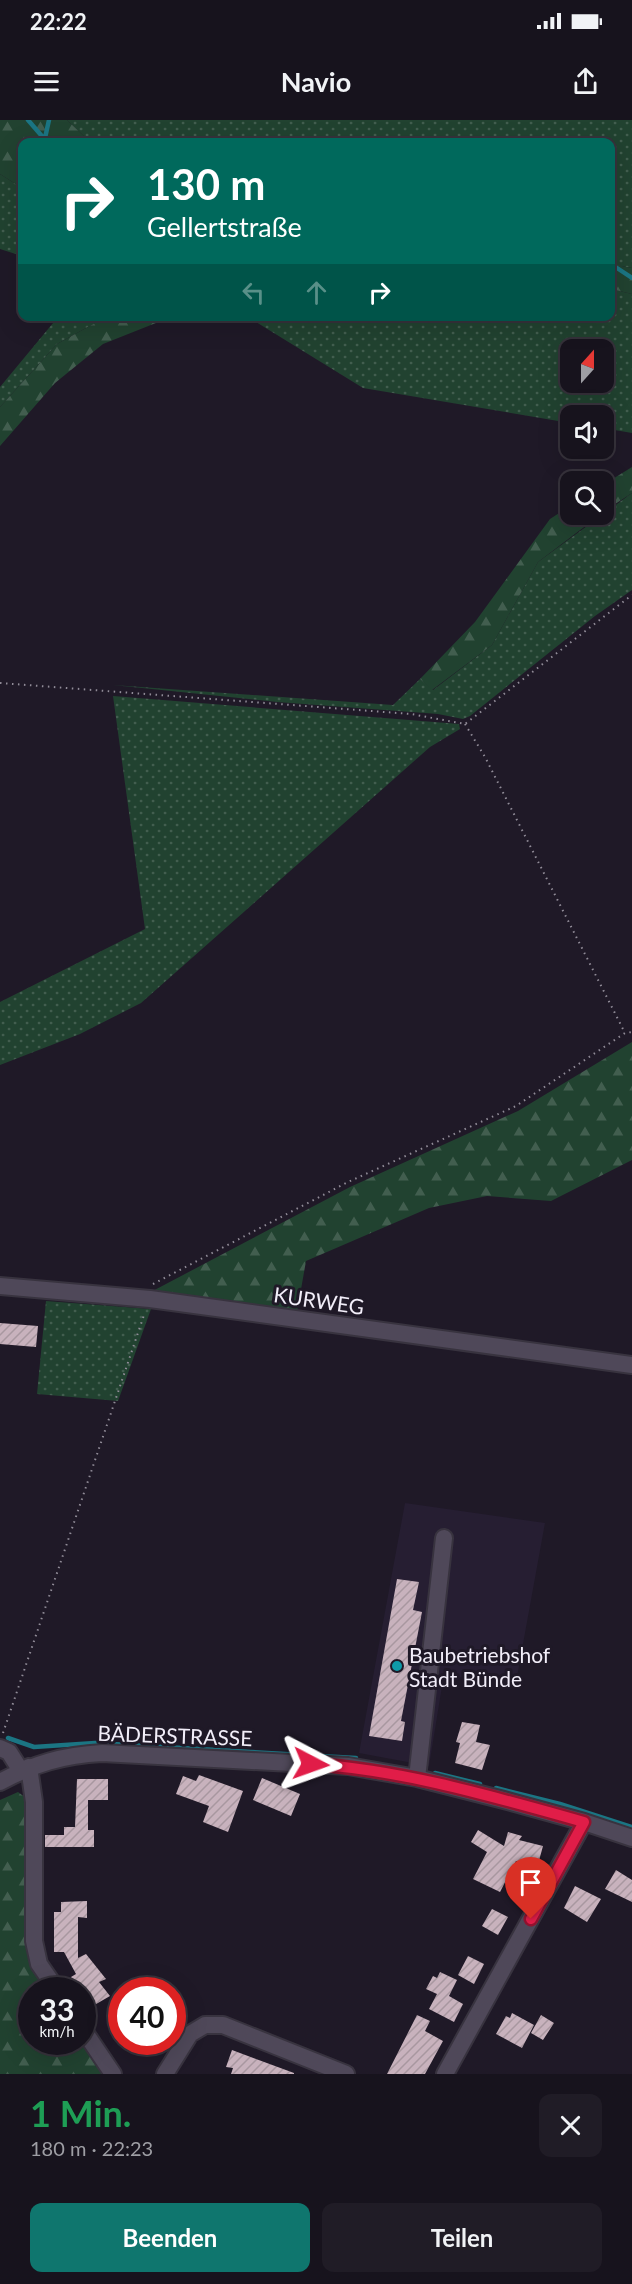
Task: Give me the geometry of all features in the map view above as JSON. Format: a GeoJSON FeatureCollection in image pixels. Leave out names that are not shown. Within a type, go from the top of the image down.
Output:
{"type":"FeatureCollection","features":[{"type":"Feature","properties":{"kind":"street","name":"KURWEG"},"geometry":{"type":"LineString","coordinates":[[0,1287],[150,1299],[632,1365]]}},
{"type":"Feature","properties":{"kind":"street"},"geometry":{"type":"LineString","coordinates":[[417,1778],[444,1538]]}},
{"type":"Feature","properties":{"kind":"street"},"geometry":{"type":"LineString","coordinates":[[0,1748],[9,1752],[25,1769],[34,1802],[34,1941],[39,1964],[48,1977]]}},
{"type":"Feature","properties":{"kind":"street","name":"BÄDERSTRASSE"},"geometry":{"type":"LineString","coordinates":[[0,1782],[25,1769],[50,1760],[78,1754],[102,1753],[348,1766],[417,1778],[584,1822],[632,1838]]}},
{"type":"Feature","properties":{"kind":"street"},"geometry":{"type":"LineString","coordinates":[[445,2074],[584,1822]]}},
{"type":"Feature","properties":{"kind":"street"},"geometry":{"type":"LineString","coordinates":[[165,2074],[190,2034],[205,2025],[223,2025],[346,2074]]}},
{"type":"Feature","properties":{"kind":"street"},"geometry":{"type":"LineString","coordinates":[[96,2049],[113,2074]]}},
{"type":"Feature","properties":{"kind":"path"},"geometry":{"type":"LineString","coordinates":[[0,683],[411,714],[465,724],[632,595]]}},
{"type":"Feature","properties":{"kind":"path"},"geometry":{"type":"LineString","coordinates":[[465,724],[485,757],[625,1033]]}},
{"type":"Feature","properties":{"kind":"path"},"geometry":{"type":"LineString","coordinates":[[129,1297],[348,1182],[516,1106],[625,1033],[632,1032]]}},
{"type":"Feature","properties":{"kind":"path"},"geometry":{"type":"LineString","coordinates":[[0,1741],[150,1299]]}},
{"type":"Feature","properties":{"kind":"shaded area"},"geometry":{"type":"Polygon","coordinates":[[[405,1503],[545,1523],[515,1688],[444,1674],[429,1766],[359,1753],[405,1503]]]}},
{"type":"Feature","properties":{"kind":"green space"},"geometry":{"type":"Polygon","coordinates":[[[0,120],[67,120],[86,138],[18,138],[18,185],[0,174],[0,120]]]}},
{"type":"Feature","properties":{"kind":"green space"},"geometry":{"type":"Polygon","coordinates":[[[67,120],[632,120],[632,268],[615,265],[615,138],[86,138],[67,120]]]}},
{"type":"Feature","properties":{"kind":"green space"},"geometry":{"type":"Polygon","coordinates":[[[0,174],[18,185],[18,255],[0,249],[0,174]]]}},
{"type":"Feature","properties":{"kind":"green space"},"geometry":{"type":"Polygon","coordinates":[[[615,265],[632,268],[632,294],[615,290],[615,265]]]}},
{"type":"Feature","properties":{"kind":"green space"},"geometry":{"type":"Polygon","coordinates":[[[615,290],[632,294],[632,433],[614,430],[614,405],[560,405],[560,421],[363,388],[254,321],[615,321],[615,290]]]}},
{"type":"Feature","properties":{"kind":"green space"},"geometry":{"type":"Polygon","coordinates":[[[55,321],[99,321],[57,344],[0,407],[0,387],[55,321]]]}},
{"type":"Feature","properties":{"kind":"green space"},"geometry":{"type":"Polygon","coordinates":[[[99,321],[161,321],[103,344],[55,383],[0,446],[0,407],[57,344],[99,321]]]}},
{"type":"Feature","properties":{"kind":"green space"},"geometry":{"type":"Polygon","coordinates":[[[632,467],[632,493],[614,505],[614,478],[632,467]]]}},
{"type":"Feature","properties":{"kind":"green space"},"geometry":{"type":"Polygon","coordinates":[[[632,493],[632,590],[595,616],[470,716],[463,719],[438,714],[277,702],[113,685],[393,705],[420,679],[433,690],[492,645],[538,562],[588,525],[614,525],[614,506],[632,493]]]}},
{"type":"Feature","properties":{"kind":"green space"},"geometry":{"type":"Polygon","coordinates":[[[560,512],[560,525],[587,525],[538,562],[492,645],[432,690],[420,679],[475,622],[550,519],[560,512]]]}},
{"type":"Feature","properties":{"kind":"green space"},"geometry":{"type":"Polygon","coordinates":[[[113,696],[459,724],[460,729],[430,747],[141,1003],[80,1034],[0,1065],[0,1002],[145,929],[113,696]]]}},
{"type":"Feature","properties":{"kind":"green space"},"geometry":{"type":"Polygon","coordinates":[[[632,1042],[632,1160],[551,1201],[487,1196],[429,1208],[306,1261],[297,1312],[147,1294],[350,1187],[518,1111],[632,1042]]]}},
{"type":"Feature","properties":{"kind":"green space"},"geometry":{"type":"Polygon","coordinates":[[[46,1301],[151,1309],[118,1401],[37,1394],[46,1301]]]}},
{"type":"Feature","properties":{"kind":"green space"},"geometry":{"type":"Polygon","coordinates":[[[18,1792],[26,1798],[29,1941],[44,1977],[18,1977],[18,2055],[91,2055],[103,2074],[0,2074],[0,1800],[18,1792]]]}},
{"type":"Feature","properties":{"kind":"building"},"geometry":{"type":"Polygon","coordinates":[[[0,1323],[38,1326],[36,1347],[0,1344],[0,1323]]]}},
{"type":"Feature","properties":{"kind":"building","name":"Baubetriebshof Stadt Bünde"},"geometry":{"type":"Polygon","coordinates":[[[397,1579],[419,1582],[413,1610],[422,1612],[401,1721],[405,1722],[402,1741],[369,1736],[397,1579]]]}},
{"type":"Feature","properties":{"kind":"building"},"geometry":{"type":"Polygon","coordinates":[[[462,1722],[480,1725],[476,1742],[490,1745],[482,1770],[455,1763],[460,1743],[456,1742],[462,1722]]]}},
{"type":"Feature","properties":{"kind":"building"},"geometry":{"type":"Polygon","coordinates":[[[199,1775],[243,1791],[228,1832],[203,1822],[209,1806],[176,1794],[183,1776],[196,1781],[199,1775]]]}},
{"type":"Feature","properties":{"kind":"building"},"geometry":{"type":"Polygon","coordinates":[[[262,1778],[300,1794],[291,1816],[253,1800],[262,1778]]]}},
{"type":"Feature","properties":{"kind":"building"},"geometry":{"type":"Polygon","coordinates":[[[77,1779],[108,1779],[108,1800],[88,1800],[88,1830],[94,1830],[94,1847],[45,1847],[45,1835],[64,1835],[64,1827],[75,1827],[77,1779]]]}},
{"type":"Feature","properties":{"kind":"building"},"geometry":{"type":"Polygon","coordinates":[[[478,1830],[504,1846],[508,1832],[522,1836],[519,1840],[543,1846],[537,1868],[516,1861],[500,1892],[473,1879],[487,1852],[471,1842],[478,1830]]]}},
{"type":"Feature","properties":{"kind":"building"},"geometry":{"type":"Polygon","coordinates":[[[616,1870],[632,1880],[632,1902],[605,1889],[616,1870]]]}},
{"type":"Feature","properties":{"kind":"building"},"geometry":{"type":"Polygon","coordinates":[[[575,1886],[601,1899],[587,1922],[564,1908],[575,1886]]]}},
{"type":"Feature","properties":{"kind":"building"},"geometry":{"type":"Polygon","coordinates":[[[87,1901],[87,1918],[78,1917],[78,1958],[86,1954],[106,1979],[99,1982],[108,1993],[108,1997],[96,2004],[96,1977],[71,1977],[76,1974],[64,1952],[54,1952],[54,1912],[61,1912],[61,1902],[87,1901]]]}},
{"type":"Feature","properties":{"kind":"building"},"geometry":{"type":"Polygon","coordinates":[[[492,1909],[508,1917],[498,1935],[482,1926],[492,1909]]]}},
{"type":"Feature","properties":{"kind":"building"},"geometry":{"type":"Polygon","coordinates":[[[468,1956],[484,1964],[474,1984],[458,1975],[468,1956]]]}},
{"type":"Feature","properties":{"kind":"building"},"geometry":{"type":"Polygon","coordinates":[[[440,1972],[457,1980],[449,1996],[463,2004],[454,2022],[429,2009],[437,1994],[426,1989],[433,1976],[437,1978],[440,1972]]]}},
{"type":"Feature","properties":{"kind":"building"},"geometry":{"type":"Polygon","coordinates":[[[512,2013],[534,2025],[522,2048],[496,2034],[506,2016],[510,2018],[512,2013]]]}},
{"type":"Feature","properties":{"kind":"building"},"geometry":{"type":"Polygon","coordinates":[[[417,2015],[430,2021],[425,2031],[443,2041],[425,2074],[387,2074],[417,2015]]]}},
{"type":"Feature","properties":{"kind":"building"},"geometry":{"type":"Polygon","coordinates":[[[541,2015],[554,2023],[543,2040],[531,2033],[541,2015]]]}},
{"type":"Feature","properties":{"kind":"building"},"geometry":{"type":"Polygon","coordinates":[[[232,2050],[294,2074],[231,2074],[233,2068],[226,2067],[232,2050]]]}},
{"type":"Feature","properties":{"kind":"waterway"},"geometry":{"type":"LineString","coordinates":[[28,120],[44,138]]}},
{"type":"Feature","properties":{"kind":"waterway"},"geometry":{"type":"LineString","coordinates":[[45,138],[49,120]]}},
{"type":"Feature","properties":{"kind":"waterway"},"geometry":{"type":"LineString","coordinates":[[615,268],[632,278]]}},
{"type":"Feature","properties":{"kind":"waterway"},"geometry":{"type":"LineString","coordinates":[[8,1738],[34,1747],[95,1743],[356,1758]]}},
{"type":"Feature","properties":{"kind":"waterway"},"geometry":{"type":"LineString","coordinates":[[435,1773],[480,1784]]}},
{"type":"Feature","properties":{"kind":"waterway"},"geometry":{"type":"LineString","coordinates":[[496,1788],[560,1804],[632,1827]]}},
{"type":"Feature","properties":{"kind":"place","name":"Baubetriebshof Stadt Bünde"},"geometry":{"type":"Point","coordinates":[397,1666]}},
{"type":"Feature","properties":{"kind":"route"},"geometry":{"type":"LineString","coordinates":[[311,1764],[348,1766],[417,1778],[584,1822],[531,1919]]}}]}
